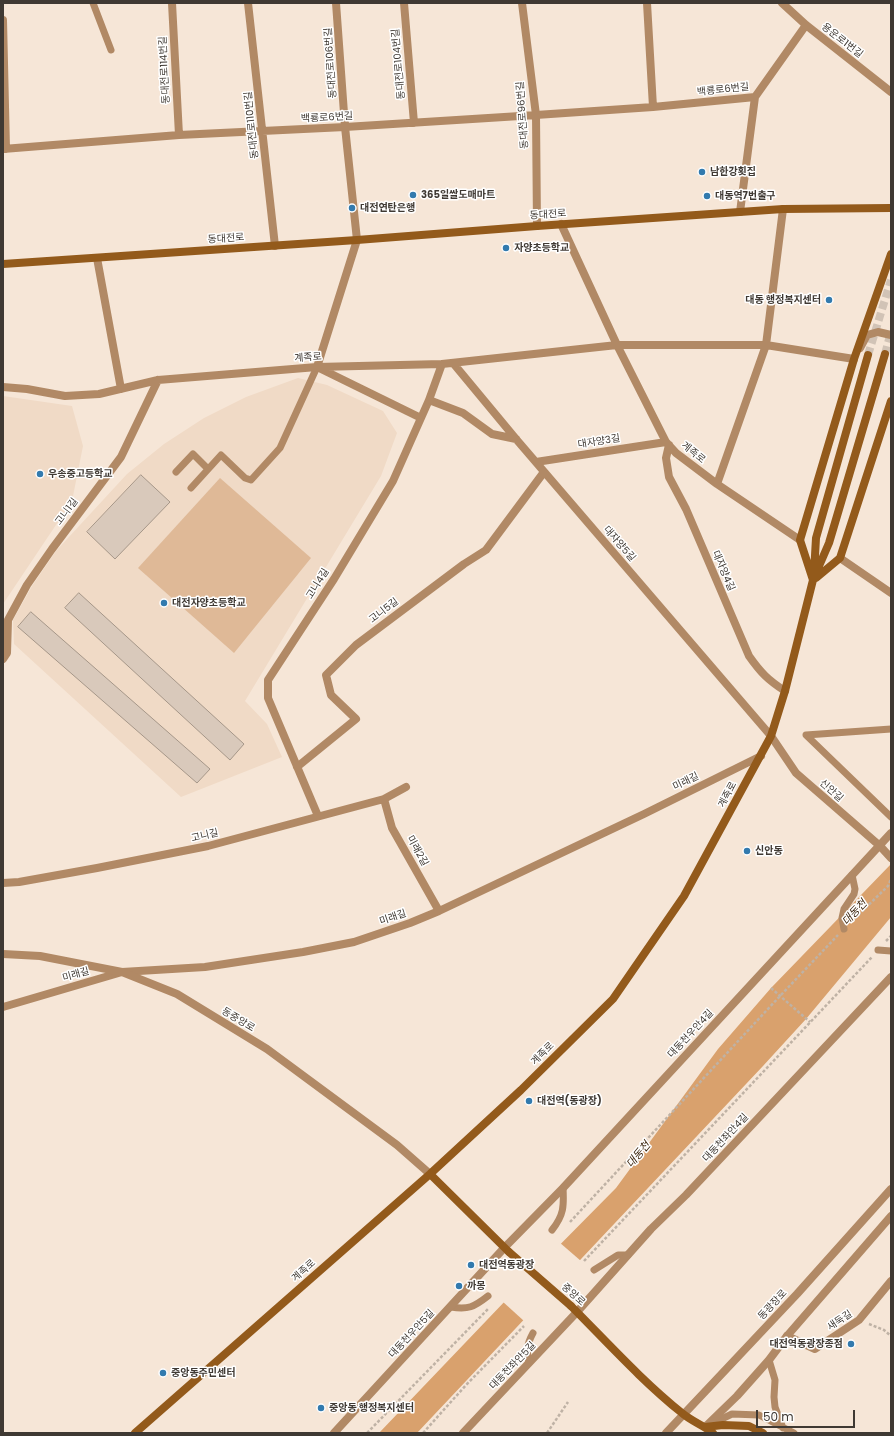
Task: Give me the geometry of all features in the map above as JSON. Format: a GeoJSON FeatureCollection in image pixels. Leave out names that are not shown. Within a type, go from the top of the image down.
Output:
{"type":"FeatureCollection","features":[{"type":"Feature","properties":{"kind":"main road","name":"동대전로"},"geometry":{"type":"LineString","coordinates":[[3,264],[275,246],[782,209],[891,208]]}},
{"type":"Feature","properties":{"kind":"main road"},"geometry":{"type":"LineString","coordinates":[[891,254],[854,359],[800,540],[813,580],[840,558],[891,401]]}},
{"type":"Feature","properties":{"kind":"main road","name":"계족로"},"geometry":{"type":"LineString","coordinates":[[813,580],[830,543],[885,354]]}},
{"type":"Feature","properties":{"kind":"main road","name":"계족로"},"geometry":{"type":"LineString","coordinates":[[135,1433],[430,1174],[521,1090],[613,999],[684,896],[771,736],[785,691],[813,580],[816,538],[868,355]]}},
{"type":"Feature","properties":{"kind":"main road","name":"중앙로"},"geometry":{"type":"LineString","coordinates":[[430,1174],[507,1250],[574,1309],[646,1383],[704,1431],[712,1433]]}},
{"type":"Feature","properties":{"kind":"main road"},"geometry":{"type":"LineString","coordinates":[[704,1431],[723,1425],[749,1426],[763,1433]]}},
{"type":"Feature","properties":{"kind":"street","name":"동대전로114번길"},"geometry":{"type":"LineString","coordinates":[[172,3],[179,136]]}},
{"type":"Feature","properties":{"kind":"street","name":"동대전로110번길"},"geometry":{"type":"LineString","coordinates":[[248,3],[275,246]]}},
{"type":"Feature","properties":{"kind":"street","name":"동대전로106번길"},"geometry":{"type":"LineString","coordinates":[[336,3],[345,127],[357,240]]}},
{"type":"Feature","properties":{"kind":"street","name":"동대전로104번길"},"geometry":{"type":"LineString","coordinates":[[404,3],[414,123]]}},
{"type":"Feature","properties":{"kind":"street","name":"동대전로96번길"},"geometry":{"type":"LineString","coordinates":[[522,3],[536,115],[537,226]]}},
{"type":"Feature","properties":{"kind":"street"},"geometry":{"type":"LineString","coordinates":[[647,3],[653,107]]}},
{"type":"Feature","properties":{"kind":"street","name":"용운로1번길"},"geometry":{"type":"LineString","coordinates":[[782,3],[806,25],[891,92]]}},
{"type":"Feature","properties":{"kind":"street"},"geometry":{"type":"LineString","coordinates":[[3,20],[5,149]]}},
{"type":"Feature","properties":{"kind":"street","name":"백룡로6번길"},"geometry":{"type":"LineString","coordinates":[[5,149],[179,136],[414,123],[653,107],[755,97],[806,25]]}},
{"type":"Feature","properties":{"kind":"street"},"geometry":{"type":"LineString","coordinates":[[740,212],[755,97]]}},
{"type":"Feature","properties":{"kind":"street"},"geometry":{"type":"LineString","coordinates":[[717,484],[766,345],[782,209]]}},
{"type":"Feature","properties":{"kind":"street","name":"계족로"},"geometry":{"type":"LineString","coordinates":[[561,224],[617,345],[667,443],[676,453],[717,484],[800,540]]}},
{"type":"Feature","properties":{"kind":"street"},"geometry":{"type":"LineString","coordinates":[[357,240],[317,368],[421,418]]}},
{"type":"Feature","properties":{"kind":"street"},"geometry":{"type":"LineString","coordinates":[[97,258],[121,389]]}},
{"type":"Feature","properties":{"kind":"street"},"geometry":{"type":"LineString","coordinates":[[854,359],[868,335],[878,332],[891,335]]}},
{"type":"Feature","properties":{"kind":"street","name":"계족로"},"geometry":{"type":"LineString","coordinates":[[3,387],[27,389],[65,396],[99,394],[158,380],[317,368],[442,364],[617,345],[766,345],[854,359]]}},
{"type":"Feature","properties":{"kind":"street","name":"대자양5길"},"geometry":{"type":"LineString","coordinates":[[453,363],[544,472],[771,736]]}},
{"type":"Feature","properties":{"kind":"street","name":"고니4길"},"geometry":{"type":"LineString","coordinates":[[318,816],[268,698],[268,680],[334,579],[392,481],[429,400],[442,364]]}},
{"type":"Feature","properties":{"kind":"street","name":"고니1길"},"geometry":{"type":"LineString","coordinates":[[3,659],[7,653],[8,620],[27,585],[121,457],[158,380]]}},
{"type":"Feature","properties":{"kind":"street"},"geometry":{"type":"LineString","coordinates":[[429,400],[463,413],[492,434],[516,439]]}},
{"type":"Feature","properties":{"kind":"street","name":"대자양3길"},"geometry":{"type":"LineString","coordinates":[[536,462],[667,443]]}},
{"type":"Feature","properties":{"kind":"street","name":"대자양4길"},"geometry":{"type":"LineString","coordinates":[[667,443],[666,458],[669,477],[686,509],[749,656],[760,672],[769,681],[785,691]]}},
{"type":"Feature","properties":{"kind":"street","name":"고니5길"},"geometry":{"type":"LineString","coordinates":[[297,767],[356,719],[331,695],[326,675],[356,645],[464,564],[486,550],[544,472]]}},
{"type":"Feature","properties":{"kind":"street"},"geometry":{"type":"LineString","coordinates":[[840,558],[891,593]]}},
{"type":"Feature","properties":{"kind":"street","name":"신안길"},"geometry":{"type":"LineString","coordinates":[[771,736],[796,773],[880,846],[888,856]]}},
{"type":"Feature","properties":{"kind":"street","name":"미래길"},"geometry":{"type":"LineString","coordinates":[[3,1007],[122,972],[205,967],[303,952],[354,942],[410,923],[439,911],[644,814],[761,756]]}},
{"type":"Feature","properties":{"kind":"street","name":"고니길"},"geometry":{"type":"LineString","coordinates":[[3,883],[19,882],[208,846],[384,799],[406,787]]}},
{"type":"Feature","properties":{"kind":"street","name":"미래2길"},"geometry":{"type":"LineString","coordinates":[[384,799],[392,828],[439,911]]}},
{"type":"Feature","properties":{"kind":"street","name":"대동천우안4길"},"geometry":{"type":"LineString","coordinates":[[507,1250],[891,833]]}},
{"type":"Feature","properties":{"kind":"street","name":"동중앙로"},"geometry":{"type":"LineString","coordinates":[[3,954],[40,956],[122,972],[177,994],[267,1049],[397,1145],[430,1174]]}},
{"type":"Feature","properties":{"kind":"street","name":"대동천좌안4길"},"geometry":{"type":"LineString","coordinates":[[574,1309],[686,1195],[891,977]]}},
{"type":"Feature","properties":{"kind":"street","name":"동광장로"},"geometry":{"type":"LineString","coordinates":[[666,1433],[797,1294],[891,1190]]}},
{"type":"Feature","properties":{"kind":"street"},"geometry":{"type":"LineString","coordinates":[[704,1431],[769,1360],[787,1336],[891,1216]]}},
{"type":"Feature","properties":{"kind":"street","name":"대동천우안5길"},"geometry":{"type":"LineString","coordinates":[[334,1433],[450,1307],[507,1250]]}},
{"type":"Feature","properties":{"kind":"street","name":"새둑길"},"geometry":{"type":"LineString","coordinates":[[787,1336],[815,1349],[859,1320],[891,1281]]}},
{"type":"Feature","properties":{"kind":"street","name":"대동천좌안5길"},"geometry":{"type":"LineString","coordinates":[[463,1433],[529,1362],[574,1309]]}},
{"type":"Feature","properties":{"kind":"lane"},"geometry":{"type":"LineString","coordinates":[[93,3],[111,50]]}},
{"type":"Feature","properties":{"kind":"lane"},"geometry":{"type":"LineString","coordinates":[[191,488],[221,455],[245,478],[251,480],[257,475],[280,448],[317,368]]}},
{"type":"Feature","properties":{"kind":"lane"},"geometry":{"type":"LineString","coordinates":[[176,472],[193,454],[208,469]]}},
{"type":"Feature","properties":{"kind":"lane"},"geometry":{"type":"LineString","coordinates":[[891,729],[806,735],[891,817]]}},
{"type":"Feature","properties":{"kind":"lane"},"geometry":{"type":"LineString","coordinates":[[844,929],[842,918],[844,909],[854,894],[855,889],[852,875]]}},
{"type":"Feature","properties":{"kind":"lane"},"geometry":{"type":"LineString","coordinates":[[878,950],[891,951]]}},
{"type":"Feature","properties":{"kind":"lane"},"geometry":{"type":"LineString","coordinates":[[552,1230],[564,1210],[563,1188]]}},
{"type":"Feature","properties":{"kind":"lane"},"geometry":{"type":"LineString","coordinates":[[594,1270],[618,1255],[628,1255]]}},
{"type":"Feature","properties":{"kind":"lane"},"geometry":{"type":"LineString","coordinates":[[450,1307],[467,1308],[476,1305],[488,1296]]}},
{"type":"Feature","properties":{"kind":"lane"},"geometry":{"type":"LineString","coordinates":[[529,1362],[527,1354],[528,1342],[533,1333]]}},
{"type":"Feature","properties":{"kind":"lane"},"geometry":{"type":"LineString","coordinates":[[769,1360],[775,1380],[775,1407],[783,1428]]}},
{"type":"Feature","properties":{"kind":"lane"},"geometry":{"type":"LineString","coordinates":[[704,1431],[732,1414],[759,1415],[794,1433]]}},
{"type":"Feature","properties":{"kind":"path"},"geometry":{"type":"LineString","coordinates":[[567,1225],[780,996],[844,929],[888,886],[891,879]]}},
{"type":"Feature","properties":{"kind":"path"},"geometry":{"type":"LineString","coordinates":[[584,1261],[891,936]]}},
{"type":"Feature","properties":{"kind":"path"},"geometry":{"type":"LineString","coordinates":[[771,988],[810,1022]]}},
{"type":"Feature","properties":{"kind":"path"},"geometry":{"type":"LineString","coordinates":[[367,1433],[493,1304]]}},
{"type":"Feature","properties":{"kind":"path"},"geometry":{"type":"LineString","coordinates":[[859,1320],[884,1330],[891,1336]]}},
{"type":"Feature","properties":{"kind":"path"},"geometry":{"type":"LineString","coordinates":[[423,1433],[524,1326]]}},
{"type":"Feature","properties":{"kind":"path"},"geometry":{"type":"LineString","coordinates":[[547,1433],[568,1402]]}},
{"type":"Feature","properties":{"kind":"shaded area","name":"대전자양초등학교"},"geometry":{"type":"Polygon","coordinates":[[[298,378],[327,385],[383,411],[397,433],[381,476],[245,701],[267,724],[282,757],[181,797],[14,644],[13,620],[32,586],[56,551],[127,474],[164,444],[204,418],[246,397],[298,378]]]}},
{"type":"Feature","properties":{"kind":"shaded area","name":"우송중고등학교"},"geometry":{"type":"Polygon","coordinates":[[[3,396],[72,406],[83,446],[72,501],[3,604],[3,396]]]}},
{"type":"Feature","properties":{"kind":"shaded area"},"geometry":{"type":"Polygon","coordinates":[[[220,478],[311,558],[234,653],[138,568],[220,478]]]}},
{"type":"Feature","properties":{"kind":"water","name":"대동천"},"geometry":{"type":"Polygon","coordinates":[[[891,864],[891,917],[806,1019],[417,1433],[379,1433],[529,1276],[616,1188],[718,1049],[771,988],[891,864]]]}},
{"type":"Feature","properties":{"kind":"pier"},"geometry":{"type":"Polygon","coordinates":[[[559,1242],[581,1261],[524,1321],[502,1301],[559,1242]]]}},
{"type":"Feature","properties":{"kind":"building"},"geometry":{"type":"Polygon","coordinates":[[[141,475],[170,502],[115,559],[87,532],[141,475]]]}},
{"type":"Feature","properties":{"kind":"building"},"geometry":{"type":"Polygon","coordinates":[[[79,593],[244,744],[230,760],[65,608],[79,593]]]}},
{"type":"Feature","properties":{"kind":"building"},"geometry":{"type":"Polygon","coordinates":[[[31,612],[210,769],[197,783],[18,627],[31,612]]]}},
{"type":"Feature","properties":{"kind":"tunnel"},"geometry":{"type":"LineString","coordinates":[[868,355],[891,280]]}},
{"type":"Feature","properties":{"kind":"tunnel"},"geometry":{"type":"LineString","coordinates":[[885,354],[891,332]]}},
{"type":"Feature","properties":{"kind":"place","name":"남한강횟집"},"geometry":{"type":"Point","coordinates":[702,172]}},
{"type":"Feature","properties":{"kind":"place","name":"365일쌀도매마트"},"geometry":{"type":"Point","coordinates":[413,195]}},
{"type":"Feature","properties":{"kind":"place","name":"대동역7번출구"},"geometry":{"type":"Point","coordinates":[707,196]}},
{"type":"Feature","properties":{"kind":"place","name":"대전연탄은행"},"geometry":{"type":"Point","coordinates":[352,208]}},
{"type":"Feature","properties":{"kind":"place","name":"자양초등학교"},"geometry":{"type":"Point","coordinates":[506,248]}},
{"type":"Feature","properties":{"kind":"place","name":"대동 행정복지센터"},"geometry":{"type":"Point","coordinates":[829,300]}},
{"type":"Feature","properties":{"kind":"place","name":"우송중고등학교"},"geometry":{"type":"Point","coordinates":[40,474]}},
{"type":"Feature","properties":{"kind":"place","name":"대전자양초등학교"},"geometry":{"type":"Point","coordinates":[164,603]}},
{"type":"Feature","properties":{"kind":"place","name":"신안동"},"geometry":{"type":"Point","coordinates":[747,851]}},
{"type":"Feature","properties":{"kind":"place","name":"대전역(동광장)"},"geometry":{"type":"Point","coordinates":[529,1101]}},
{"type":"Feature","properties":{"kind":"place","name":"대전역동광장"},"geometry":{"type":"Point","coordinates":[471,1265]}},
{"type":"Feature","properties":{"kind":"place","name":"까몽"},"geometry":{"type":"Point","coordinates":[459,1286]}},
{"type":"Feature","properties":{"kind":"place","name":"대전역동광장종점"},"geometry":{"type":"Point","coordinates":[851,1344]}},
{"type":"Feature","properties":{"kind":"place","name":"중앙동주민센터"},"geometry":{"type":"Point","coordinates":[163,1373]}},
{"type":"Feature","properties":{"kind":"place","name":"중앙동 행정복지센터"},"geometry":{"type":"Point","coordinates":[321,1408]}}]}
